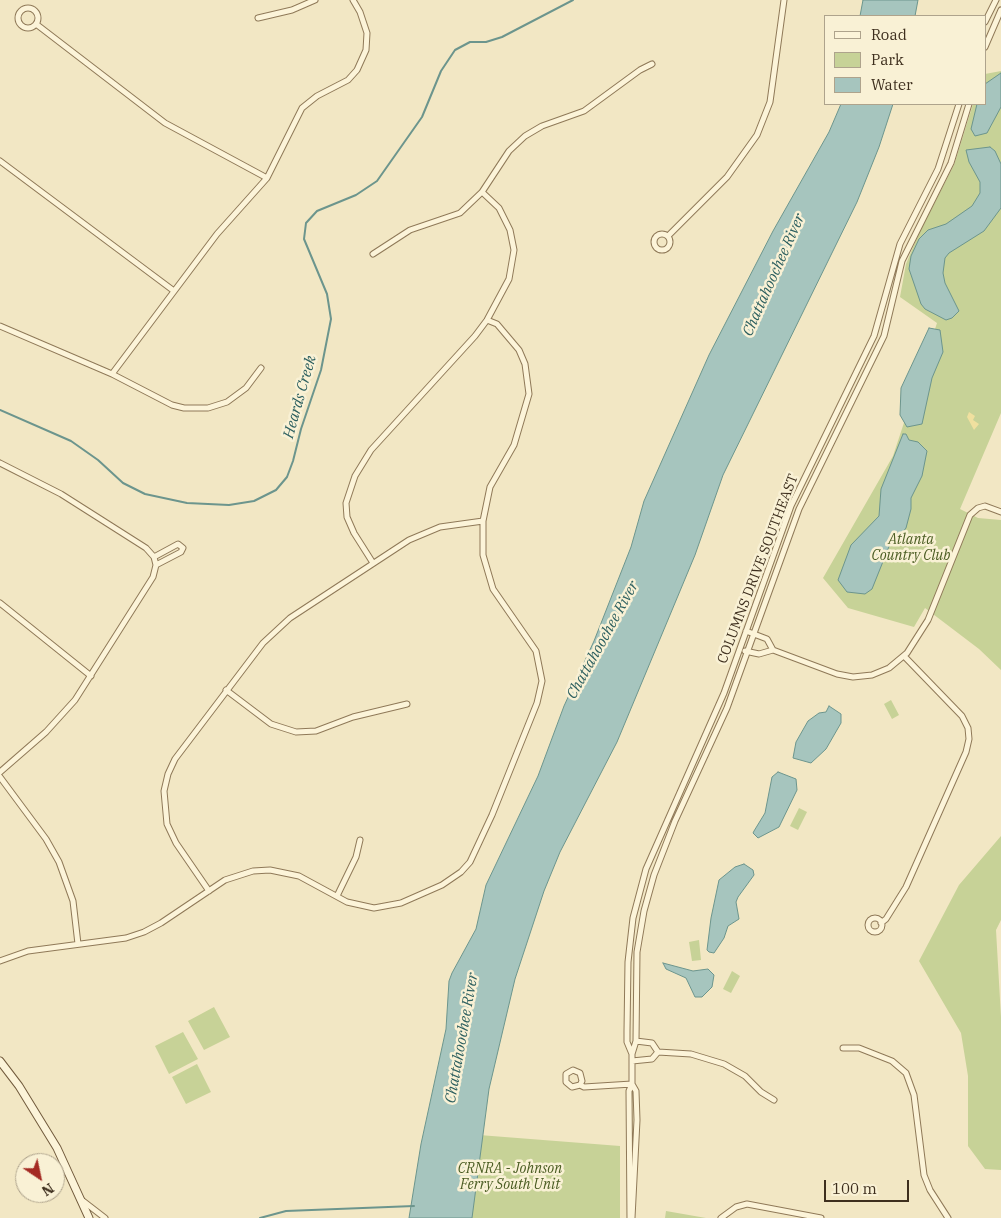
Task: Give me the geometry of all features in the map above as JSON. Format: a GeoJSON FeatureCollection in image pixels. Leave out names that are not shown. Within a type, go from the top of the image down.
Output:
{"type":"FeatureCollection","features":[{"type":"Feature","properties":{"kind":"street"},"geometry":{"type":"LineString","coordinates":[[258,18],[292,10],[315,0]]}},
{"type":"Feature","properties":{"kind":"street"},"geometry":{"type":"LineString","coordinates":[[112,374],[217,234],[267,178],[302,108],[316,96],[348,80],[357,70],[364,58],[367,41],[365,24],[353,0]]}},
{"type":"Feature","properties":{"kind":"street"},"geometry":{"type":"LineString","coordinates":[[668,236],[727,177],[757,135],[770,102],[784,0]]}},
{"type":"Feature","properties":{"kind":"street"},"geometry":{"type":"LineString","coordinates":[[986,20],[996,0]]}},
{"type":"Feature","properties":{"kind":"street"},"geometry":{"type":"LineString","coordinates":[[986,45],[1001,10]]}},
{"type":"Feature","properties":{"kind":"street"},"geometry":{"type":"LineString","coordinates":[[36,24],[165,124],[267,178]]}},
{"type":"Feature","properties":{"kind":"street"},"geometry":{"type":"LineString","coordinates":[[372,254],[410,230],[460,213],[482,192],[509,151],[525,136],[542,126],[584,111],[640,70],[652,64]]}},
{"type":"Feature","properties":{"kind":"street","name":"COLUMNS DRIVE SOUTHEAST"},"geometry":{"type":"LineString","coordinates":[[632,1054],[627,1042],[627,984],[630,938],[638,895],[653,851],[724,693],[799,489],[874,336],[900,244],[938,169],[959,105]]}},
{"type":"Feature","properties":{"kind":"street","name":"COLUMNS DRIVE SOUTHEAST"},"geometry":{"type":"LineString","coordinates":[[631,1218],[629,1091],[632,1084],[632,1054],[636,1041],[637,952],[649,892],[675,820],[727,708],[799,509],[884,336],[902,261],[951,163],[969,105]]}},
{"type":"Feature","properties":{"kind":"street"},"geometry":{"type":"LineString","coordinates":[[0,162],[174,292]]}},
{"type":"Feature","properties":{"kind":"street"},"geometry":{"type":"LineString","coordinates":[[374,563],[354,533],[347,517],[346,503],[355,476],[371,450],[462,352],[487,320],[509,279],[514,250],[510,230],[504,215],[482,192]]}},
{"type":"Feature","properties":{"kind":"street"},"geometry":{"type":"LineString","coordinates":[[0,961],[28,952],[126,938],[144,932],[239,874],[270,870],[299,876],[360,907],[388,907],[442,885],[461,872],[476,850],[537,703],[542,681],[539,660],[532,643],[500,600],[490,582],[483,555],[483,521],[490,486],[514,445],[529,394],[525,364],[519,350],[497,324],[487,320]]}},
{"type":"Feature","properties":{"kind":"street"},"geometry":{"type":"LineString","coordinates":[[0,326],[112,374],[172,405],[199,409],[218,406],[235,397],[249,385],[261,368]]}},
{"type":"Feature","properties":{"kind":"street"},"geometry":{"type":"LineString","coordinates":[[0,463],[61,494],[146,548],[154,557],[156,565],[153,577],[91,676],[58,720],[0,772]]}},
{"type":"Feature","properties":{"kind":"street"},"geometry":{"type":"LineString","coordinates":[[740,649],[759,654],[773,650],[838,674],[858,677],[884,671],[904,656],[928,620],[968,517],[982,507],[992,507],[1001,512]]}},
{"type":"Feature","properties":{"kind":"street"},"geometry":{"type":"LineString","coordinates":[[209,891],[170,832],[165,813],[164,791],[168,774],[175,759],[226,690],[263,643],[280,626],[374,563],[409,540],[428,531],[454,523],[483,521]]}},
{"type":"Feature","properties":{"kind":"street"},"geometry":{"type":"LineString","coordinates":[[154,557],[178,544],[183,548],[181,552],[156,565]]}},
{"type":"Feature","properties":{"kind":"street"},"geometry":{"type":"LineString","coordinates":[[0,603],[91,676]]}},
{"type":"Feature","properties":{"kind":"street"},"geometry":{"type":"LineString","coordinates":[[746,631],[767,639],[773,650]]}},
{"type":"Feature","properties":{"kind":"street"},"geometry":{"type":"LineString","coordinates":[[881,922],[886,919],[906,887],[970,739],[968,728],[962,716],[904,656]]}},
{"type":"Feature","properties":{"kind":"street"},"geometry":{"type":"LineString","coordinates":[[226,690],[271,724],[296,732],[316,731],[354,717],[407,704]]}},
{"type":"Feature","properties":{"kind":"street"},"geometry":{"type":"LineString","coordinates":[[0,777],[46,839],[60,862],[73,901],[78,944]]}},
{"type":"Feature","properties":{"kind":"street"},"geometry":{"type":"LineString","coordinates":[[337,896],[356,857],[360,840]]}},
{"type":"Feature","properties":{"kind":"street"},"geometry":{"type":"LineString","coordinates":[[636,1041],[652,1042],[658,1052]]}},
{"type":"Feature","properties":{"kind":"street"},"geometry":{"type":"LineString","coordinates":[[843,1048],[858,1048],[892,1061],[906,1073],[914,1094],[924,1176],[930,1190],[948,1218]]}},
{"type":"Feature","properties":{"kind":"street"},"geometry":{"type":"LineString","coordinates":[[632,1061],[652,1059],[658,1052]]}},
{"type":"Feature","properties":{"kind":"street"},"geometry":{"type":"LineString","coordinates":[[658,1052],[691,1054],[724,1064],[745,1076],[761,1092],[774,1100]]}},
{"type":"Feature","properties":{"kind":"street"},"geometry":{"type":"LineString","coordinates":[[0,1061],[57,1148],[89,1218]]}},
{"type":"Feature","properties":{"kind":"street"},"geometry":{"type":"LineString","coordinates":[[580,1085],[584,1087],[632,1084]]}},
{"type":"Feature","properties":{"kind":"street"},"geometry":{"type":"LineString","coordinates":[[80,1197],[84,1203],[105,1218]]}},
{"type":"Feature","properties":{"kind":"street"},"geometry":{"type":"LineString","coordinates":[[721,1218],[736,1207],[747,1204],[821,1218]]}},
{"type":"Feature","properties":{"kind":"green space","name":"Atlanta Country Club"},"geometry":{"type":"Polygon","coordinates":[[[1001,71],[1001,413],[960,509],[978,518],[1001,520],[1001,670],[979,649],[925,608],[914,627],[848,608],[823,578],[893,456],[937,323],[900,297],[906,264],[920,231],[954,165],[973,105],[986,105],[986,74],[1001,71]]]}},
{"type":"Feature","properties":{"kind":"green space"},"geometry":{"type":"Polygon","coordinates":[[[891,700],[899,715],[892,719],[884,704],[891,700]]]}},
{"type":"Feature","properties":{"kind":"green space"},"geometry":{"type":"Polygon","coordinates":[[[799,808],[807,812],[798,830],[790,826],[799,808]]]}},
{"type":"Feature","properties":{"kind":"green space"},"geometry":{"type":"Polygon","coordinates":[[[1001,836],[1001,920],[996,930],[1001,1017],[1001,1170],[985,1169],[968,1146],[968,1076],[961,1033],[919,961],[959,885],[1001,836]]]}},
{"type":"Feature","properties":{"kind":"green space"},"geometry":{"type":"Polygon","coordinates":[[[699,940],[701,960],[692,961],[689,942],[699,940]]]}},
{"type":"Feature","properties":{"kind":"green space"},"geometry":{"type":"Polygon","coordinates":[[[732,971],[740,976],[731,993],[723,989],[732,971]]]}},
{"type":"Feature","properties":{"kind":"green space"},"geometry":{"type":"Polygon","coordinates":[[[214,1007],[230,1037],[204,1050],[188,1021],[214,1007]]]}},
{"type":"Feature","properties":{"kind":"green space"},"geometry":{"type":"Polygon","coordinates":[[[183,1032],[198,1059],[169,1074],[155,1046],[183,1032]]]}},
{"type":"Feature","properties":{"kind":"green space"},"geometry":{"type":"Polygon","coordinates":[[[197,1064],[211,1092],[186,1104],[172,1077],[197,1064]]]}},
{"type":"Feature","properties":{"kind":"green space","name":"CRNRA - Johnson Ferry South Unit"},"geometry":{"type":"Polygon","coordinates":[[[479,1135],[620,1146],[620,1218],[458,1218],[479,1135]]]}},
{"type":"Feature","properties":{"kind":"green space"},"geometry":{"type":"Polygon","coordinates":[[[666,1211],[706,1218],[665,1218],[666,1211]]]}},
{"type":"Feature","properties":{"kind":"sand"},"geometry":{"type":"Polygon","coordinates":[[[969,412],[975,416],[973,420],[979,424],[974,430],[967,417],[969,412]]]}},
{"type":"Feature","properties":{"kind":"water"},"geometry":{"type":"Polygon","coordinates":[[[863,0],[918,0],[915,15],[860,15],[863,0]]]}},
{"type":"Feature","properties":{"kind":"water"},"geometry":{"type":"Polygon","coordinates":[[[1001,73],[1001,107],[987,133],[975,136],[971,129],[977,105],[986,105],[986,83],[1001,73]]]}},
{"type":"Feature","properties":{"kind":"water","name":"Chattahoochee River"},"geometry":{"type":"Polygon","coordinates":[[[841,105],[893,105],[879,147],[857,202],[723,475],[695,555],[617,742],[560,852],[544,891],[515,979],[489,1089],[472,1218],[409,1218],[421,1144],[446,1029],[449,981],[476,929],[486,885],[538,776],[564,706],[594,641],[631,547],[644,501],[709,355],[773,231],[829,132],[841,105]]]}},
{"type":"Feature","properties":{"kind":"water"},"geometry":{"type":"Polygon","coordinates":[[[990,147],[995,151],[1001,164],[1001,208],[984,231],[949,253],[945,258],[943,273],[945,283],[959,311],[952,318],[946,320],[925,309],[921,304],[909,269],[911,256],[919,239],[928,230],[946,224],[972,206],[980,193],[980,182],[969,162],[966,150],[990,147]]]}},
{"type":"Feature","properties":{"kind":"water"},"geometry":{"type":"Polygon","coordinates":[[[929,328],[940,330],[943,352],[932,378],[922,424],[907,427],[900,415],[901,388],[929,328]]]}},
{"type":"Feature","properties":{"kind":"water"},"geometry":{"type":"Polygon","coordinates":[[[903,434],[906,434],[909,440],[918,442],[927,451],[922,476],[911,498],[911,509],[906,528],[897,540],[890,544],[872,589],[865,594],[847,592],[838,580],[851,545],[879,516],[881,489],[903,434]]]}},
{"type":"Feature","properties":{"kind":"water"},"geometry":{"type":"Polygon","coordinates":[[[829,706],[841,714],[841,723],[826,749],[811,763],[793,758],[796,742],[808,721],[819,713],[826,712],[829,706]]]}},
{"type":"Feature","properties":{"kind":"water"},"geometry":{"type":"Polygon","coordinates":[[[778,772],[796,779],[797,790],[779,827],[758,838],[753,833],[765,813],[772,777],[778,772]]]}},
{"type":"Feature","properties":{"kind":"water"},"geometry":{"type":"Polygon","coordinates":[[[744,864],[753,870],[754,875],[736,902],[739,919],[728,926],[724,938],[714,953],[709,952],[707,950],[711,918],[719,880],[735,867],[744,864]]]}},
{"type":"Feature","properties":{"kind":"water"},"geometry":{"type":"Polygon","coordinates":[[[663,963],[693,971],[708,969],[714,975],[712,987],[702,997],[695,997],[686,978],[666,969],[663,963]]]}},
{"type":"Feature","properties":{"kind":"waterway","name":"Heards Creek"},"geometry":{"type":"LineString","coordinates":[[0,410],[71,441],[98,460],[123,483],[145,494],[187,503],[229,505],[254,501],[276,490],[287,477],[293,461],[301,429],[321,370],[331,319],[327,294],[304,239],[306,223],[317,211],[356,195],[377,181],[422,117],[441,71],[455,50],[470,42],[486,42],[502,37],[573,0]]}},
{"type":"Feature","properties":{"kind":"waterway"},"geometry":{"type":"LineString","coordinates":[[260,1218],[286,1211],[414,1206]]}}]}
